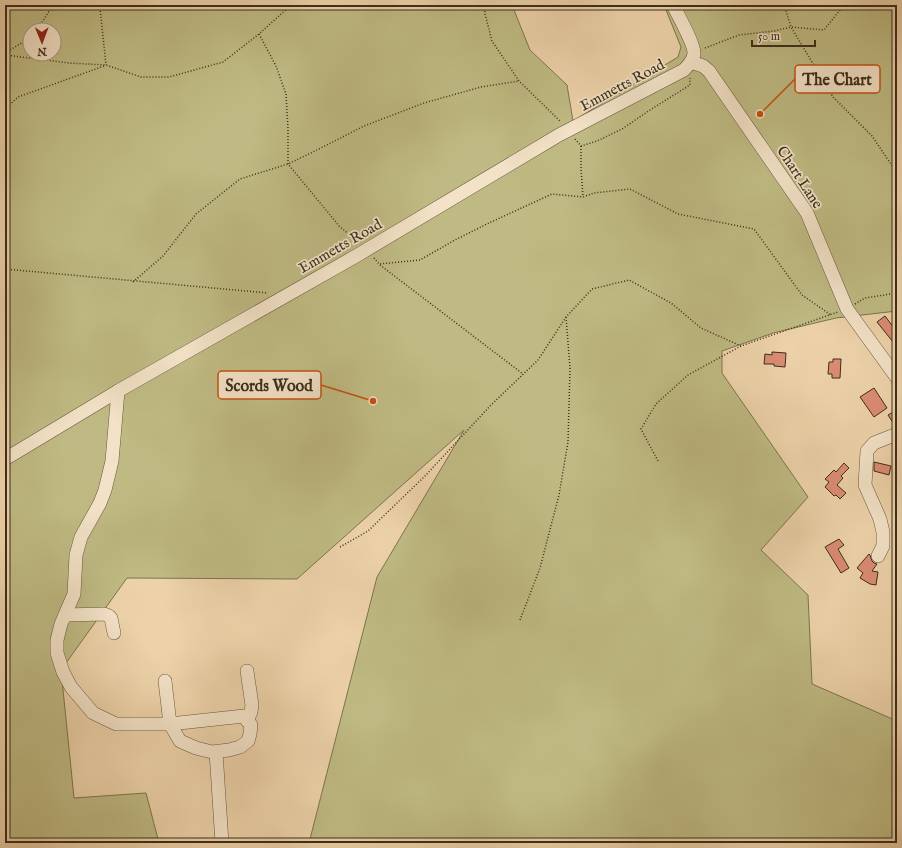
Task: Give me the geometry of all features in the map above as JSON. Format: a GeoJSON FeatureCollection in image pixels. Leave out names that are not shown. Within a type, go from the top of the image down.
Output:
{"type":"FeatureCollection","features":[{"type":"Feature","properties":{"kind":"street"},"geometry":{"type":"LineString","coordinates":[[673,5],[694,50],[694,56],[691,62]]}},
{"type":"Feature","properties":{"kind":"street","name":"Emmetts Road"},"geometry":{"type":"LineString","coordinates":[[5,459],[118,391],[367,250],[569,130],[684,70],[691,62]]}},
{"type":"Feature","properties":{"kind":"street","name":"Chart Lane"},"geometry":{"type":"LineString","coordinates":[[691,62],[702,66],[709,71],[807,213],[848,309],[897,378]]}},
{"type":"Feature","properties":{"kind":"street"},"geometry":{"type":"LineString","coordinates":[[118,391],[112,461],[105,490],[100,503],[81,537],[76,555],[74,594],[61,624],[57,640],[57,653],[63,672],[71,687],[93,713],[116,724],[170,724],[244,716],[251,726],[248,741],[240,747],[212,752],[196,748],[180,740],[170,724],[165,681]]}},
{"type":"Feature","properties":{"kind":"street"},"geometry":{"type":"LineString","coordinates":[[878,556],[883,546],[883,532],[880,519],[865,485],[867,451],[874,443],[897,434]]}},
{"type":"Feature","properties":{"kind":"street"},"geometry":{"type":"LineString","coordinates":[[65,615],[106,615],[111,618],[114,633]]}},
{"type":"Feature","properties":{"kind":"street"},"geometry":{"type":"LineString","coordinates":[[247,671],[252,705],[247,721]]}},
{"type":"Feature","properties":{"kind":"street"},"geometry":{"type":"LineString","coordinates":[[216,752],[222,843]]}},
{"type":"Feature","properties":{"kind":"path"},"geometry":{"type":"LineString","coordinates":[[42,22],[53,5]]}},
{"type":"Feature","properties":{"kind":"path"},"geometry":{"type":"LineString","coordinates":[[100,5],[106,65]]}},
{"type":"Feature","properties":{"kind":"path"},"geometry":{"type":"LineString","coordinates":[[5,54],[69,63],[106,65],[141,77],[169,77],[222,62],[259,34],[291,5]]}},
{"type":"Feature","properties":{"kind":"path"},"geometry":{"type":"LineString","coordinates":[[484,5],[492,41],[505,62],[520,81],[569,130],[581,146],[583,197]]}},
{"type":"Feature","properties":{"kind":"path"},"geometry":{"type":"LineString","coordinates":[[784,5],[791,27],[833,96],[872,136],[897,173]]}},
{"type":"Feature","properties":{"kind":"path"},"geometry":{"type":"LineString","coordinates":[[705,48],[739,34],[774,31],[791,27],[824,30],[844,5]]}},
{"type":"Feature","properties":{"kind":"path"},"geometry":{"type":"LineString","coordinates":[[259,34],[276,66],[286,94],[288,164],[340,227],[367,250],[379,264],[523,374]]}},
{"type":"Feature","properties":{"kind":"path"},"geometry":{"type":"LineString","coordinates":[[5,54],[22,43]]}},
{"type":"Feature","properties":{"kind":"path"},"geometry":{"type":"LineString","coordinates":[[581,146],[622,130],[650,110],[690,85],[691,62]]}},
{"type":"Feature","properties":{"kind":"path"},"geometry":{"type":"LineString","coordinates":[[5,109],[18,97],[106,65]]}},
{"type":"Feature","properties":{"kind":"path"},"geometry":{"type":"LineString","coordinates":[[133,282],[163,256],[196,214],[240,179],[288,164],[364,126],[424,103],[481,87],[520,81]]}},
{"type":"Feature","properties":{"kind":"path"},"geometry":{"type":"LineString","coordinates":[[379,264],[420,260],[491,222],[552,194],[583,197],[594,193],[630,189],[678,214],[754,229],[802,295],[831,315],[741,346],[688,375],[656,404],[641,429],[658,461]]}},
{"type":"Feature","properties":{"kind":"path"},"geometry":{"type":"LineString","coordinates":[[5,270],[268,293]]}},
{"type":"Feature","properties":{"kind":"path"},"geometry":{"type":"LineString","coordinates":[[340,547],[368,531],[425,476],[491,405],[538,360],[566,317],[592,289],[629,280],[671,302],[701,328],[741,346]]}},
{"type":"Feature","properties":{"kind":"path"},"geometry":{"type":"LineString","coordinates":[[848,309],[865,298],[897,293]]}},
{"type":"Feature","properties":{"kind":"path"},"geometry":{"type":"LineString","coordinates":[[520,620],[542,561],[559,495],[568,442],[570,368],[566,317]]}},
{"type":"Feature","properties":{"kind":"shaded area"},"geometry":{"type":"Polygon","coordinates":[[[5,5],[512,5],[530,50],[567,85],[573,121],[678,57],[681,47],[664,5],[897,5],[897,311],[836,318],[773,333],[722,351],[722,373],[808,497],[761,550],[808,595],[812,684],[897,721],[897,843],[309,843],[377,577],[464,430],[297,579],[127,578],[61,670],[74,798],[146,793],[159,843],[5,843],[5,5]]]}},
{"type":"Feature","properties":{"kind":"building"},"geometry":{"type":"Polygon","coordinates":[[[885,316],[897,332],[897,347],[877,322],[885,316]]]}},
{"type":"Feature","properties":{"kind":"building"},"geometry":{"type":"Polygon","coordinates":[[[772,352],[786,353],[785,367],[774,366],[774,364],[764,364],[765,354],[772,355],[772,352]]]}},
{"type":"Feature","properties":{"kind":"building"},"geometry":{"type":"Polygon","coordinates":[[[833,359],[841,359],[840,378],[832,378],[832,374],[828,374],[829,362],[833,362],[833,359]]]}},
{"type":"Feature","properties":{"kind":"building"},"geometry":{"type":"Polygon","coordinates":[[[874,388],[887,408],[874,417],[860,397],[874,388]]]}},
{"type":"Feature","properties":{"kind":"building"},"geometry":{"type":"Polygon","coordinates":[[[897,410],[897,426],[895,426],[888,415],[897,410]]]}},
{"type":"Feature","properties":{"kind":"building"},"geometry":{"type":"Polygon","coordinates":[[[874,462],[891,466],[889,475],[874,471],[874,462]]]}},
{"type":"Feature","properties":{"kind":"building"},"geometry":{"type":"Polygon","coordinates":[[[844,463],[849,468],[841,476],[843,478],[837,485],[846,493],[840,499],[836,495],[834,496],[825,487],[829,482],[825,479],[834,470],[836,472],[844,463]]]}},
{"type":"Feature","properties":{"kind":"building"},"geometry":{"type":"Polygon","coordinates":[[[839,539],[844,545],[838,549],[849,568],[841,573],[825,547],[839,539]]]}},
{"type":"Feature","properties":{"kind":"building"},"geometry":{"type":"Polygon","coordinates":[[[869,554],[872,561],[877,564],[872,571],[878,572],[876,585],[870,584],[860,578],[863,573],[857,568],[869,554]]]}},
{"type":"Feature","properties":{"kind":"place","name":"The Chart"},"geometry":{"type":"Point","coordinates":[760,114]}},
{"type":"Feature","properties":{"kind":"place","name":"Scords Wood"},"geometry":{"type":"Point","coordinates":[373,401]}}]}
